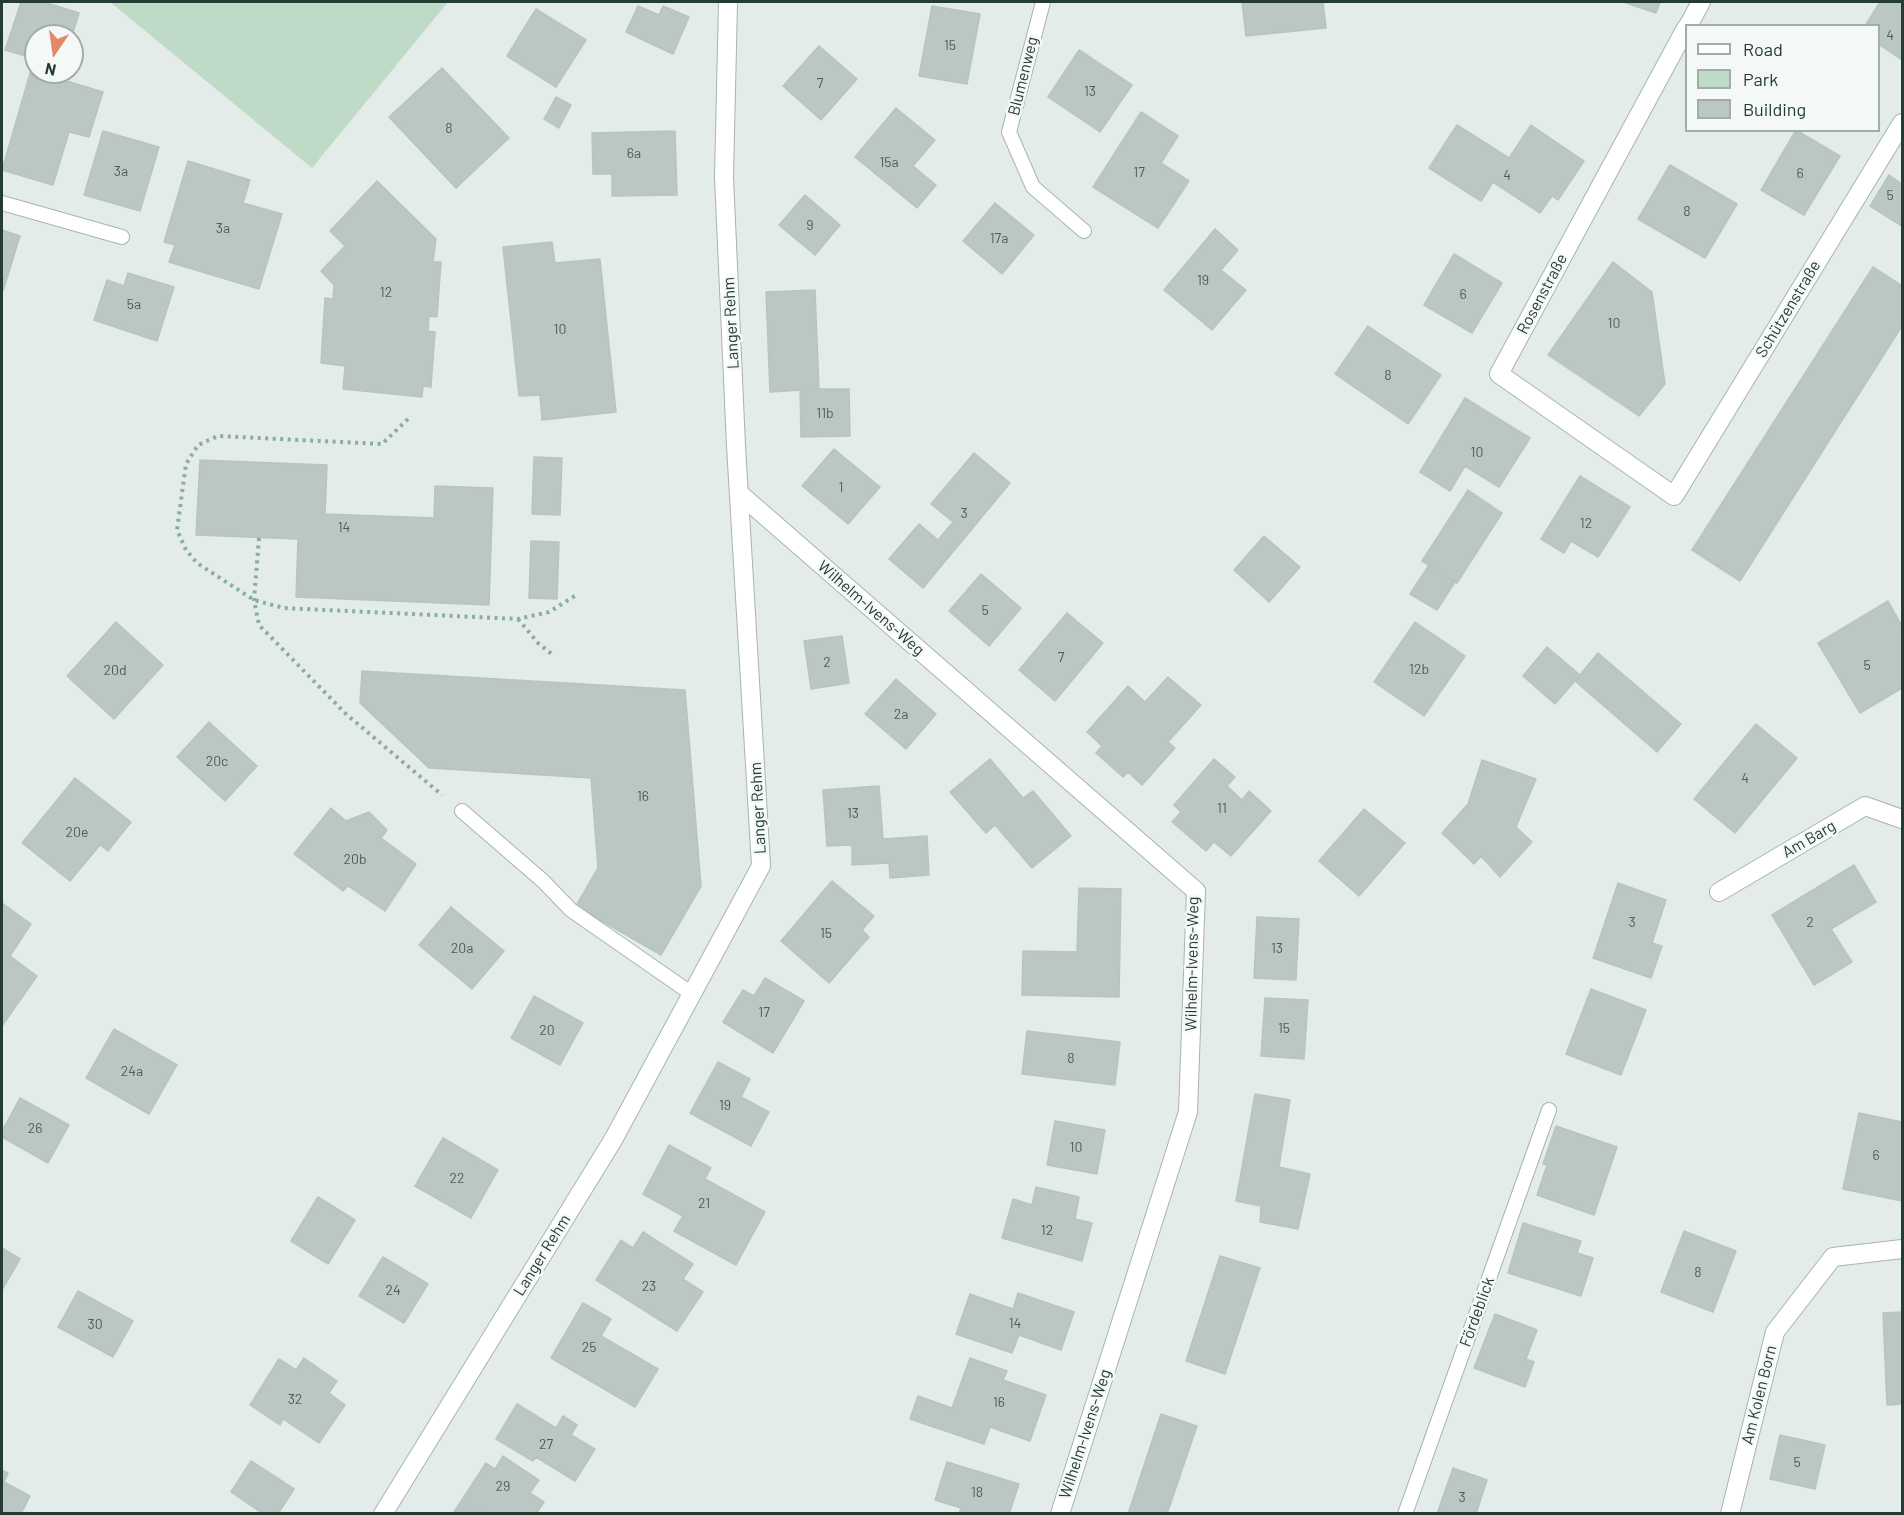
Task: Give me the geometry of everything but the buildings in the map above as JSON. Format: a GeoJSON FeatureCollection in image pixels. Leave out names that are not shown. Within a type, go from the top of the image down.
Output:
{"type":"FeatureCollection","features":[{"type":"Feature","properties":{"kind":"street","name":"Langer Rehm"},"geometry":{"type":"LineString","coordinates":[[383,1514],[613,1140],[761,866],[724,177],[728,2]]}},
{"type":"Feature","properties":{"kind":"street","name":"Rosenstraße"},"geometry":{"type":"LineString","coordinates":[[1689,24],[1701,2]]}},
{"type":"Feature","properties":{"kind":"street","name":"Rosenstraße"},"geometry":{"type":"LineString","coordinates":[[1674,496],[1499,374],[1685,31]]}},
{"type":"Feature","properties":{"kind":"street","name":"Schützenstraße"},"geometry":{"type":"LineString","coordinates":[[1674,496],[1902,123]]}},
{"type":"Feature","properties":{"kind":"street","name":"Wilhelm-Ivens-Weg"},"geometry":{"type":"LineString","coordinates":[[740,494],[1196,891],[1188,1112],[1060,1514]]}},
{"type":"Feature","properties":{"kind":"street","name":"Am Barg"},"geometry":{"type":"LineString","coordinates":[[1719,892],[1865,806],[1902,819]]}},
{"type":"Feature","properties":{"kind":"street","name":"Am Kolen Born"},"geometry":{"type":"LineString","coordinates":[[1730,1514],[1775,1332],[1833,1257],[1902,1249]]}},
{"type":"Feature","properties":{"kind":"lane","name":"Blumenweg"},"geometry":{"type":"LineString","coordinates":[[1043,2],[1009,132],[1033,187],[1084,231]]}},
{"type":"Feature","properties":{"kind":"lane"},"geometry":{"type":"LineString","coordinates":[[2,203],[122,237]]}},
{"type":"Feature","properties":{"kind":"lane"},"geometry":{"type":"LineString","coordinates":[[462,811],[543,881],[571,910],[692,994]]}},
{"type":"Feature","properties":{"kind":"lane","name":"Fördeblick"},"geometry":{"type":"LineString","coordinates":[[1405,1514],[1549,1110]]}},
{"type":"Feature","properties":{"kind":"path"},"geometry":{"type":"LineString","coordinates":[[408,419],[382,444],[218,435],[198,445],[186,464],[177,530],[186,550],[197,563],[254,600],[284,608],[518,620],[549,612],[578,594]]}},
{"type":"Feature","properties":{"kind":"path"},"geometry":{"type":"LineString","coordinates":[[259,538],[254,600],[259,625],[338,706],[462,811]]}},
{"type":"Feature","properties":{"kind":"path"},"geometry":{"type":"LineString","coordinates":[[518,620],[538,643],[554,656]]}},
{"type":"Feature","properties":{"kind":"green space"},"geometry":{"type":"Polygon","coordinates":[[[110,2],[448,2],[312,168],[110,2]]]}}]}
